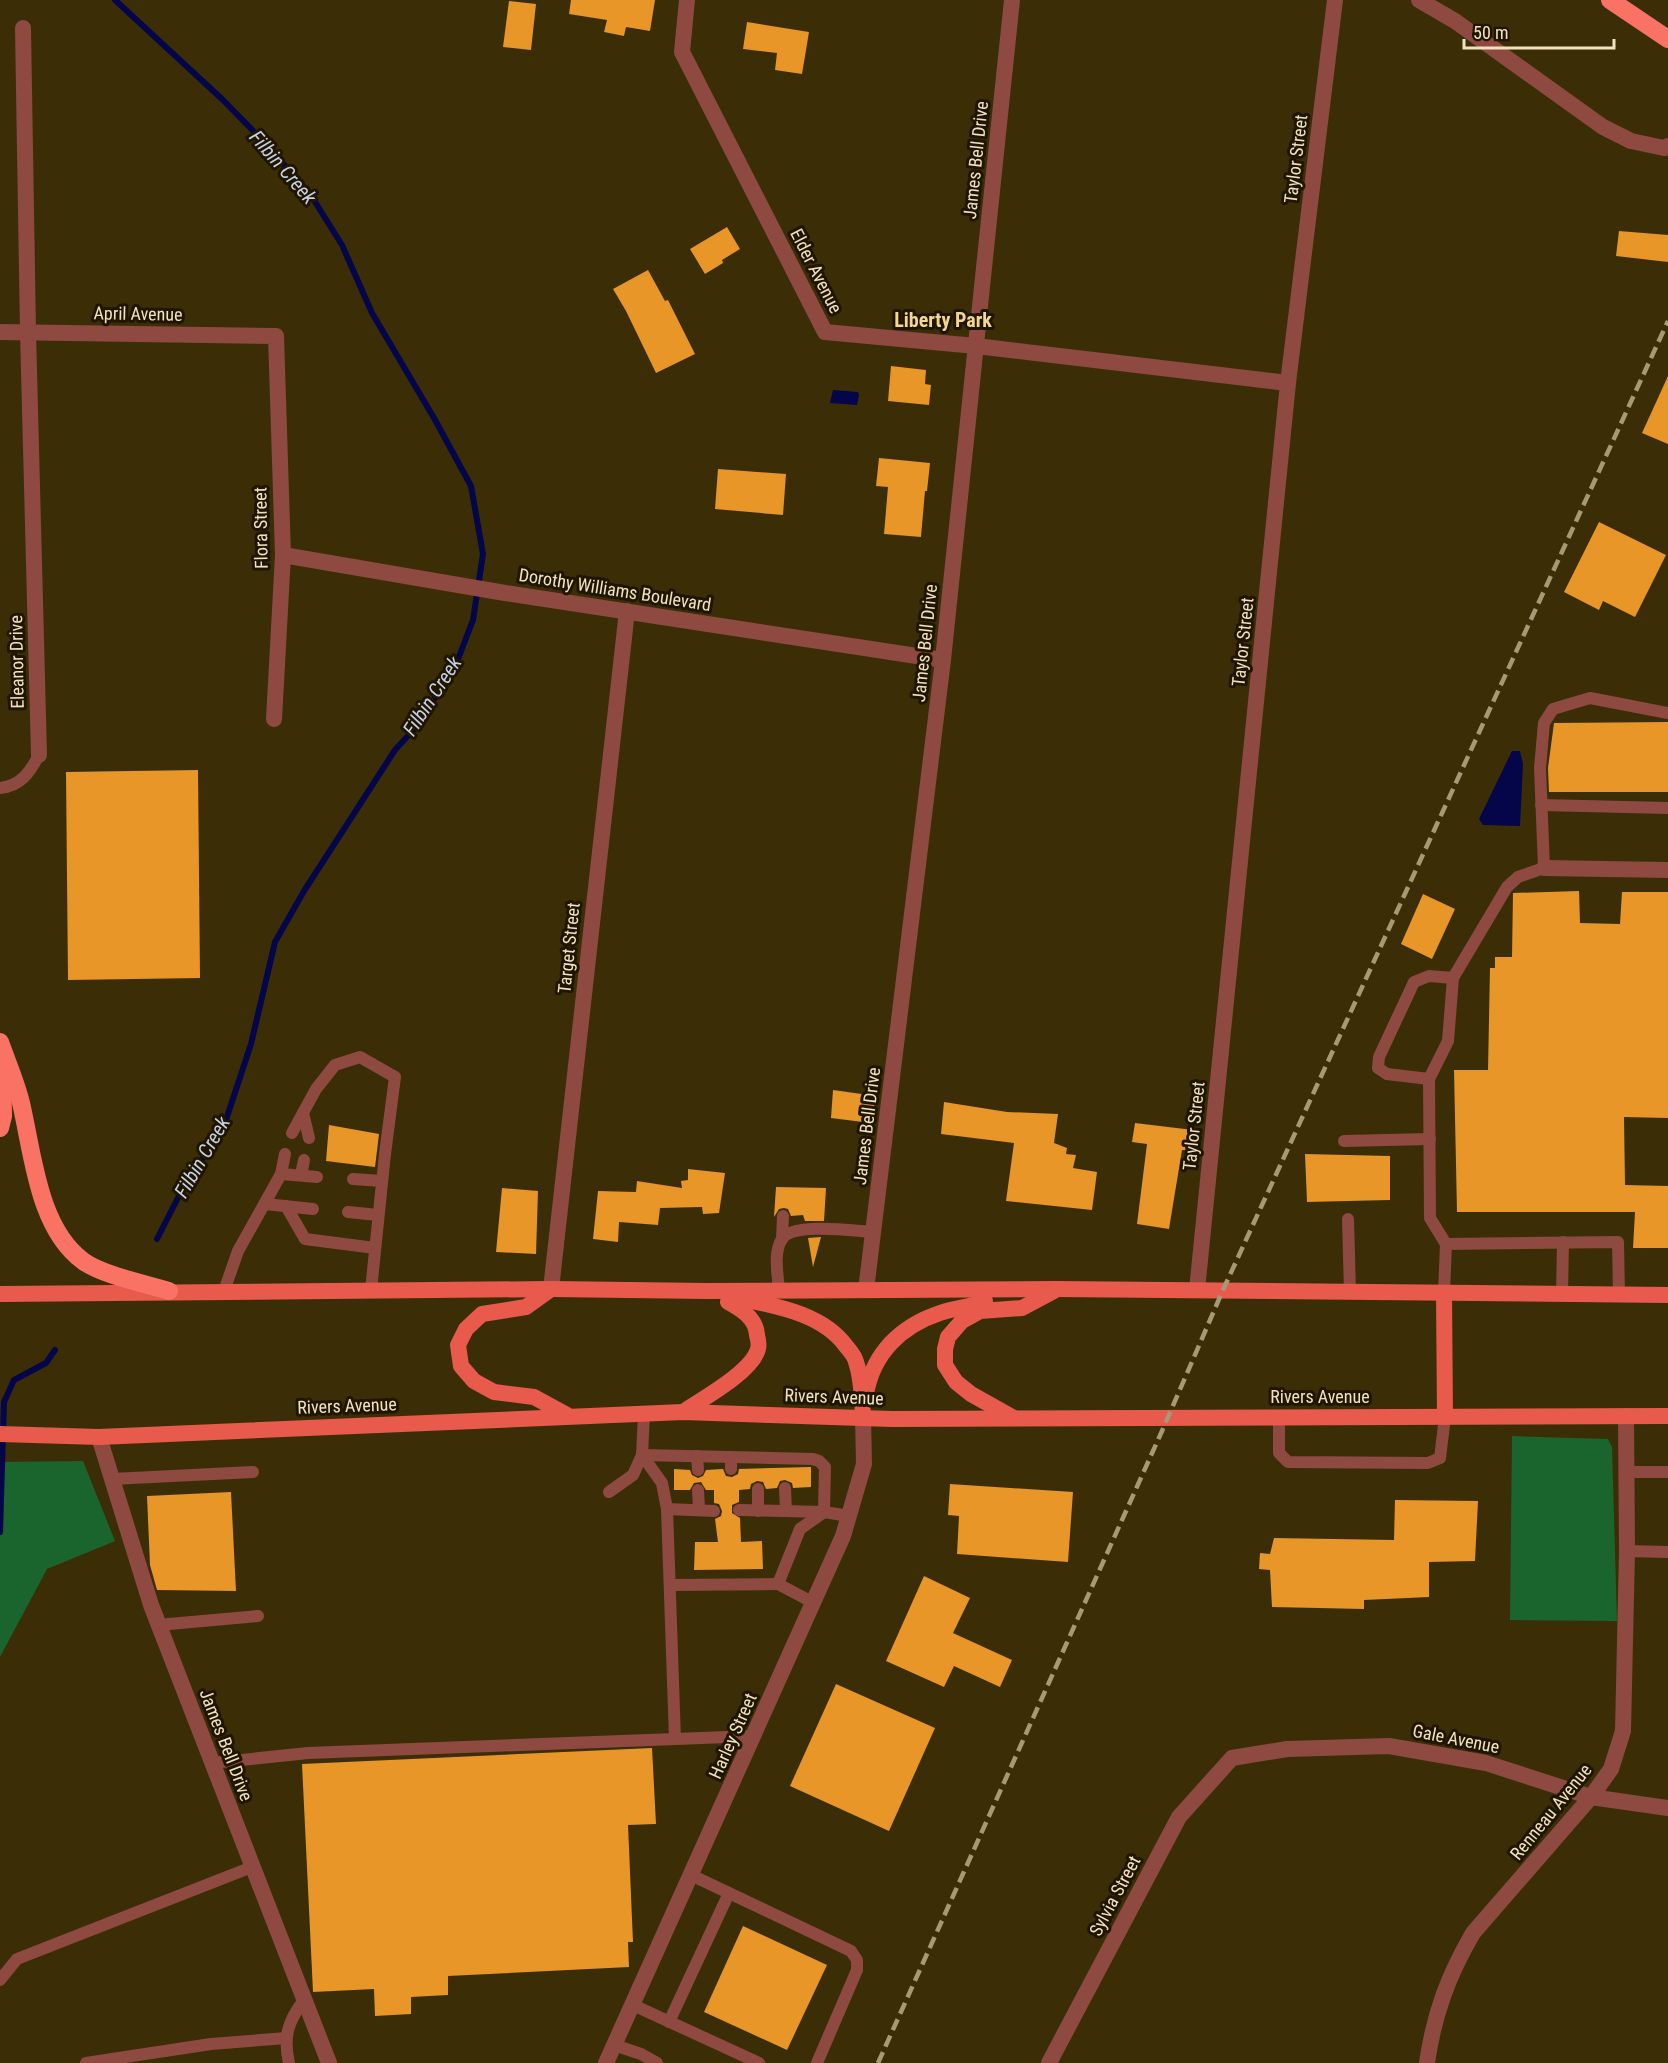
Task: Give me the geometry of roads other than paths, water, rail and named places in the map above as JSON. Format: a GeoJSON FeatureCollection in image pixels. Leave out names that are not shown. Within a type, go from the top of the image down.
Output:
{"type":"FeatureCollection","features":[{"type":"Feature","properties":{"kind":"highway"},"geometry":{"type":"LineString","coordinates":[[1610,0],[1668,39]]}},
{"type":"Feature","properties":{"kind":"highway"},"geometry":{"type":"LineString","coordinates":[[0,1042],[21,1100],[43,1198],[55,1229],[68,1249],[96,1269],[169,1291]]}},
{"type":"Feature","properties":{"kind":"highway"},"geometry":{"type":"LineString","coordinates":[[0,1052],[3,1077],[3,1116],[0,1128]]}},
{"type":"Feature","properties":{"kind":"main road"},"geometry":{"type":"LineString","coordinates":[[551,1289],[526,1306],[482,1314],[465,1329],[458,1345],[461,1366],[474,1382],[494,1392],[534,1397],[569,1416]]}},
{"type":"Feature","properties":{"kind":"main road"},"geometry":{"type":"LineString","coordinates":[[0,1294],[551,1289],[707,1291],[1057,1289],[1668,1295]]}},
{"type":"Feature","properties":{"kind":"main road"},"geometry":{"type":"LineString","coordinates":[[862,1418],[869,1378],[878,1358],[893,1338],[920,1320],[941,1312],[982,1302],[1004,1289]]}},
{"type":"Feature","properties":{"kind":"main road"},"geometry":{"type":"LineString","coordinates":[[1013,1418],[971,1394],[956,1382],[945,1365],[948,1337],[962,1321],[981,1311],[1022,1308],[1057,1289]]}},
{"type":"Feature","properties":{"kind":"main road"},"geometry":{"type":"LineString","coordinates":[[683,1412],[734,1378],[748,1365],[758,1349],[757,1331],[746,1312],[707,1291]]}},
{"type":"Feature","properties":{"kind":"main road"},"geometry":{"type":"LineString","coordinates":[[707,1291],[773,1306],[823,1324],[840,1339],[856,1360],[862,1388],[862,1418]]}},
{"type":"Feature","properties":{"kind":"main road"},"geometry":{"type":"LineString","coordinates":[[1444,1293],[1445,1417]]}},
{"type":"Feature","properties":{"kind":"main road","name":"Rivers Avenue"},"geometry":{"type":"LineString","coordinates":[[0,1434],[99,1437],[683,1412],[862,1418],[1668,1416]]}},
{"type":"Feature","properties":{"kind":"street","name":"Elder Avenue"},"geometry":{"type":"LineString","coordinates":[[687,0],[682,52],[825,332],[976,346],[1288,383]]}},
{"type":"Feature","properties":{"kind":"street","name":"James Bell Drive"},"geometry":{"type":"LineString","coordinates":[[866,1290],[943,660],[1012,0]]}},
{"type":"Feature","properties":{"kind":"street","name":"Taylor Street"},"geometry":{"type":"LineString","coordinates":[[1197,1290],[1288,383],[1335,0]]}},
{"type":"Feature","properties":{"kind":"street"},"geometry":{"type":"LineString","coordinates":[[1419,0],[1455,21],[1603,127],[1631,141],[1664,148],[1668,146]]}},
{"type":"Feature","properties":{"kind":"street","name":"Eleanor Drive"},"geometry":{"type":"LineString","coordinates":[[23,28],[39,755]]}},
{"type":"Feature","properties":{"kind":"street","name":"April Avenue"},"geometry":{"type":"LineString","coordinates":[[0,332],[276,336]]}},
{"type":"Feature","properties":{"kind":"street","name":"Flora Street"},"geometry":{"type":"LineString","coordinates":[[274,719],[283,555],[276,336]]}},
{"type":"Feature","properties":{"kind":"street","name":"Dorothy Williams Boulevard"},"geometry":{"type":"LineString","coordinates":[[283,555],[506,593],[943,660]]}},
{"type":"Feature","properties":{"kind":"street","name":"Target Street"},"geometry":{"type":"LineString","coordinates":[[551,1289],[627,611]]}},
{"type":"Feature","properties":{"kind":"street"},"geometry":{"type":"LineString","coordinates":[[1544,868],[1668,870]]}},
{"type":"Feature","properties":{"kind":"street","name":"Renneau Avenue"},"geometry":{"type":"LineString","coordinates":[[1427,2063],[1437,2008],[1473,1933],[1591,1797],[1611,1769],[1623,1731],[1627,1551],[1626,1416]]}},
{"type":"Feature","properties":{"kind":"street","name":"Harley Street"},"geometry":{"type":"LineString","coordinates":[[606,2063],[843,1536],[864,1464],[862,1418]]}},
{"type":"Feature","properties":{"kind":"street","name":"James Bell Drive"},"geometry":{"type":"LineString","coordinates":[[99,1437],[158,1625],[329,2063]]}},
{"type":"Feature","properties":{"kind":"street","name":"Gale Avenue"},"geometry":{"type":"LineString","coordinates":[[1232,1758],[1287,1749],[1389,1746],[1486,1762],[1591,1797],[1668,1808]]}},
{"type":"Feature","properties":{"kind":"street","name":"Sylvia Street"},"geometry":{"type":"LineString","coordinates":[[1049,2063],[1179,1817],[1232,1758]]}},
{"type":"Feature","properties":{"kind":"lane"},"geometry":{"type":"LineString","coordinates":[[1444,1293],[1446,1244],[1430,1218],[1429,1078],[1448,1041],[1453,978],[1507,888],[1518,877],[1544,868],[1540,768],[1544,723],[1553,709],[1590,698],[1668,713]]}},
{"type":"Feature","properties":{"kind":"lane"},"geometry":{"type":"LineString","coordinates":[[0,788],[8,788],[28,775],[39,755]]}},
{"type":"Feature","properties":{"kind":"lane"},"geometry":{"type":"LineString","coordinates":[[1541,805],[1668,808]]}},
{"type":"Feature","properties":{"kind":"lane"},"geometry":{"type":"LineString","coordinates":[[1429,1078],[1388,1074],[1378,1068],[1379,1057],[1414,981],[1429,976],[1453,978]]}},
{"type":"Feature","properties":{"kind":"lane"},"geometry":{"type":"LineString","coordinates":[[292,1133],[316,1089],[335,1065],[360,1057],[395,1077],[371,1290]]}},
{"type":"Feature","properties":{"kind":"lane"},"geometry":{"type":"LineString","coordinates":[[303,1113],[309,1138]]}},
{"type":"Feature","properties":{"kind":"lane"},"geometry":{"type":"LineString","coordinates":[[1344,1141],[1430,1139]]}},
{"type":"Feature","properties":{"kind":"lane"},"geometry":{"type":"LineString","coordinates":[[224,1291],[238,1251],[281,1174],[285,1154]]}},
{"type":"Feature","properties":{"kind":"lane"},"geometry":{"type":"LineString","coordinates":[[301,1175],[304,1160]]}},
{"type":"Feature","properties":{"kind":"lane"},"geometry":{"type":"LineString","coordinates":[[281,1174],[317,1177]]}},
{"type":"Feature","properties":{"kind":"lane"},"geometry":{"type":"LineString","coordinates":[[353,1179],[382,1181]]}},
{"type":"Feature","properties":{"kind":"lane"},"geometry":{"type":"LineString","coordinates":[[266,1204],[313,1209]]}},
{"type":"Feature","properties":{"kind":"lane"},"geometry":{"type":"LineString","coordinates":[[286,1206],[305,1239],[375,1248]]}},
{"type":"Feature","properties":{"kind":"lane"},"geometry":{"type":"LineString","coordinates":[[348,1212],[378,1215]]}},
{"type":"Feature","properties":{"kind":"lane"},"geometry":{"type":"LineString","coordinates":[[779,1290],[778,1253],[782,1239],[783,1216]]}},
{"type":"Feature","properties":{"kind":"lane"},"geometry":{"type":"LineString","coordinates":[[1348,1219],[1350,1292]]}},
{"type":"Feature","properties":{"kind":"lane"},"geometry":{"type":"LineString","coordinates":[[782,1239],[792,1231],[805,1229],[873,1232]]}},
{"type":"Feature","properties":{"kind":"lane"},"geometry":{"type":"LineString","coordinates":[[1562,1294],[1563,1242]]}},
{"type":"Feature","properties":{"kind":"lane"},"geometry":{"type":"LineString","coordinates":[[1446,1244],[1618,1242],[1619,1294]]}},
{"type":"Feature","properties":{"kind":"lane"},"geometry":{"type":"LineString","coordinates":[[609,1492],[633,1474],[642,1455],[644,1414]]}},
{"type":"Feature","properties":{"kind":"lane"},"geometry":{"type":"LineString","coordinates":[[1279,1417],[1279,1453],[1288,1462],[1428,1463],[1440,1458],[1445,1417]]}},
{"type":"Feature","properties":{"kind":"lane"},"geometry":{"type":"LineString","coordinates":[[642,1455],[697,1456],[731,1463],[786,1463],[813,1459],[825,1467],[824,1512]]}},
{"type":"Feature","properties":{"kind":"lane"},"geometry":{"type":"LineString","coordinates":[[642,1455],[662,1483],[667,1509],[675,1739]]}},
{"type":"Feature","properties":{"kind":"lane"},"geometry":{"type":"LineString","coordinates":[[697,1456],[698,1470]]}},
{"type":"Feature","properties":{"kind":"lane"},"geometry":{"type":"LineString","coordinates":[[112,1479],[253,1472]]}},
{"type":"Feature","properties":{"kind":"lane"},"geometry":{"type":"LineString","coordinates":[[1626,1472],[1668,1472]]}},
{"type":"Feature","properties":{"kind":"lane"},"geometry":{"type":"LineString","coordinates":[[785,1488],[786,1511]]}},
{"type":"Feature","properties":{"kind":"lane"},"geometry":{"type":"LineString","coordinates":[[758,1489],[758,1511]]}},
{"type":"Feature","properties":{"kind":"lane"},"geometry":{"type":"LineString","coordinates":[[698,1490],[699,1509]]}},
{"type":"Feature","properties":{"kind":"lane"},"geometry":{"type":"LineString","coordinates":[[667,1509],[714,1510]]}},
{"type":"Feature","properties":{"kind":"lane"},"geometry":{"type":"LineString","coordinates":[[739,1510],[824,1512],[849,1516]]}},
{"type":"Feature","properties":{"kind":"lane"},"geometry":{"type":"LineString","coordinates":[[778,1584],[800,1529],[824,1512]]}},
{"type":"Feature","properties":{"kind":"lane"},"geometry":{"type":"LineString","coordinates":[[1627,1551],[1668,1552]]}},
{"type":"Feature","properties":{"kind":"lane"},"geometry":{"type":"LineString","coordinates":[[671,1586],[778,1584],[814,1603]]}},
{"type":"Feature","properties":{"kind":"lane"},"geometry":{"type":"LineString","coordinates":[[158,1625],[258,1616]]}},
{"type":"Feature","properties":{"kind":"lane"},"geometry":{"type":"LineString","coordinates":[[212,1763],[308,1753],[754,1736]]}},
{"type":"Feature","properties":{"kind":"lane"},"geometry":{"type":"LineString","coordinates":[[0,1980],[17,1959],[252,1867]]}},
{"type":"Feature","properties":{"kind":"lane"},"geometry":{"type":"LineString","coordinates":[[691,1875],[851,1951],[857,1960],[857,1970],[817,2063]]}},
{"type":"Feature","properties":{"kind":"lane"},"geometry":{"type":"LineString","coordinates":[[669,2022],[729,1893]]}},
{"type":"Feature","properties":{"kind":"lane"},"geometry":{"type":"LineString","coordinates":[[289,2063],[286,2038],[292,2016],[304,2000]]}},
{"type":"Feature","properties":{"kind":"lane"},"geometry":{"type":"LineString","coordinates":[[633,2005],[759,2063]]}},
{"type":"Feature","properties":{"kind":"lane"},"geometry":{"type":"LineString","coordinates":[[86,2063],[211,2044],[286,2038]]}},
{"type":"Feature","properties":{"kind":"lane"},"geometry":{"type":"LineString","coordinates":[[614,2045],[641,2054],[657,2063]]}},
{"type":"Feature","properties":{"kind":"waterway","name":"Filbin Creek"},"geometry":{"type":"LineString","coordinates":[[115,0],[222,99],[267,145],[312,197],[342,245],[372,313],[471,486],[483,554],[473,620],[455,667],[417,726],[395,750],[304,891],[275,942],[251,1044],[223,1129],[185,1184],[157,1239]]}},
{"type":"Feature","properties":{"kind":"waterway","name":"Filbin Creek"},"geometry":{"type":"LineString","coordinates":[[0,1532],[4,1402],[14,1380],[46,1363],[55,1350]]}},
{"type":"Feature","properties":{"kind":"railway"},"geometry":{"type":"LineString","coordinates":[[878,2063],[1223,1290],[1668,321]]}},
{"type":"Feature","properties":{"kind":"district","name":"Liberty Park"},"geometry":{"type":"Point","coordinates":[943,320]}}]}
